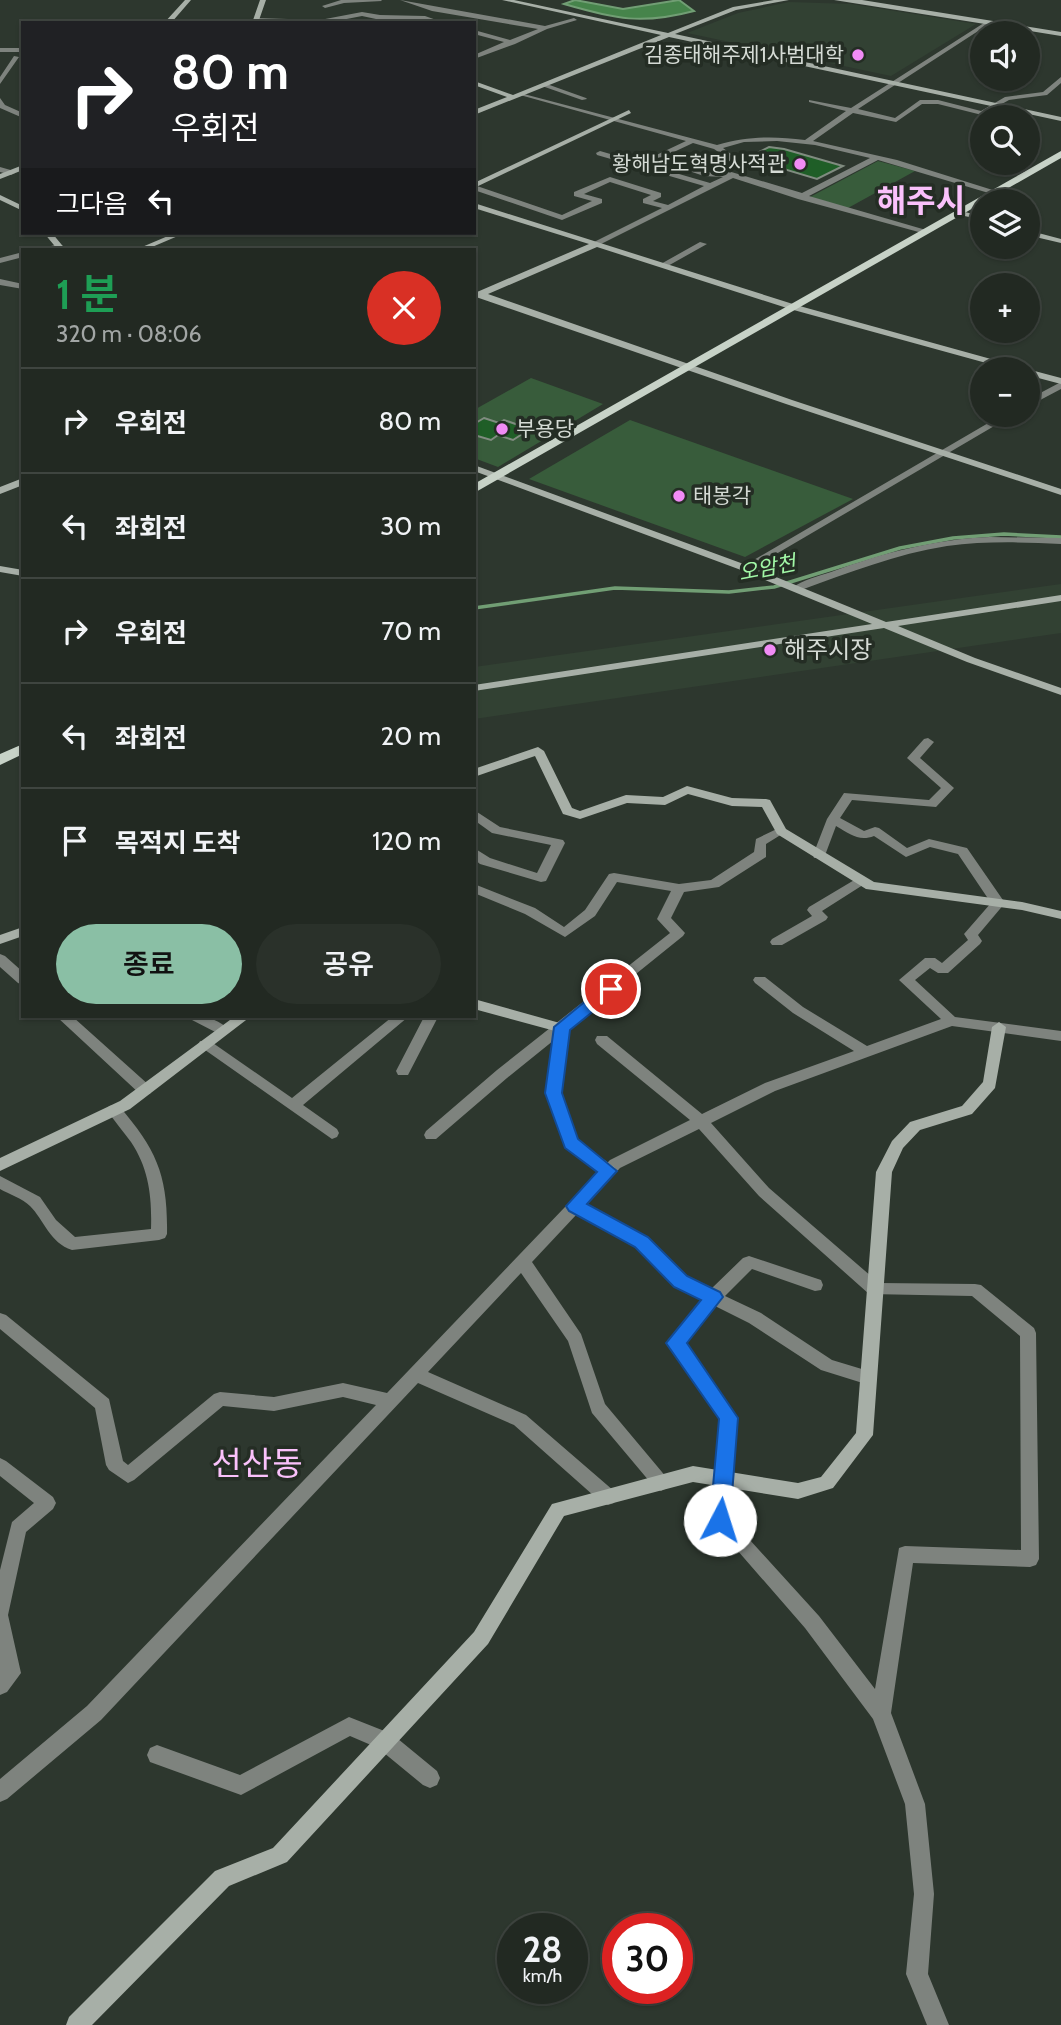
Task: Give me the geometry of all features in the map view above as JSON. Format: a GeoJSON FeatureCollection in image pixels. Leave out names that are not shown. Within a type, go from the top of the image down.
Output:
{"type":"FeatureCollection","features":[{"type":"Feature","properties":{"kind":"main road"},"geometry":{"type":"LineString","coordinates":[[1000,189],[1061,154]]}},
{"type":"Feature","properties":{"kind":"main road"},"geometry":{"type":"LineString","coordinates":[[476,488],[970,206]]}},
{"type":"Feature","properties":{"kind":"street"},"geometry":{"type":"LineString","coordinates":[[169,21],[188,0]]}},
{"type":"Feature","properties":{"kind":"street"},"geometry":{"type":"LineString","coordinates":[[255,21],[263,0]]}},
{"type":"Feature","properties":{"kind":"street"},"geometry":{"type":"LineString","coordinates":[[325,6],[343,0],[379,1],[376,18]]}},
{"type":"Feature","properties":{"kind":"street"},"geometry":{"type":"LineString","coordinates":[[403,0],[432,9],[545,28]]}},
{"type":"Feature","properties":{"kind":"street"},"geometry":{"type":"LineString","coordinates":[[506,0],[1061,119]]}},
{"type":"Feature","properties":{"kind":"street"},"geometry":{"type":"LineString","coordinates":[[476,112],[747,4],[786,0]]}},
{"type":"Feature","properties":{"kind":"street"},"geometry":{"type":"LineString","coordinates":[[837,0],[858,1],[975,21]]}},
{"type":"Feature","properties":{"kind":"street"},"geometry":{"type":"LineString","coordinates":[[325,21],[362,14],[376,18],[425,18],[435,21]]}},
{"type":"Feature","properties":{"kind":"street"},"geometry":{"type":"LineString","coordinates":[[476,56],[545,28],[573,20]]}},
{"type":"Feature","properties":{"kind":"street"},"geometry":{"type":"LineString","coordinates":[[1040,31],[1061,34]]}},
{"type":"Feature","properties":{"kind":"street"},"geometry":{"type":"LineString","coordinates":[[476,33],[513,43]]}},
{"type":"Feature","properties":{"kind":"street"},"geometry":{"type":"LineString","coordinates":[[809,140],[893,82],[970,34]]}},
{"type":"Feature","properties":{"kind":"street"},"geometry":{"type":"LineString","coordinates":[[0,50],[21,50]]}},
{"type":"Feature","properties":{"kind":"street"},"geometry":{"type":"LineString","coordinates":[[0,81],[16,57]]}},
{"type":"Feature","properties":{"kind":"street"},"geometry":{"type":"LineString","coordinates":[[811,101],[896,120],[920,102],[938,102],[982,113],[1007,98],[1045,94],[1061,79]]}},
{"type":"Feature","properties":{"kind":"street"},"geometry":{"type":"LineString","coordinates":[[476,84],[616,118],[717,147],[731,157],[719,165],[721,171],[731,176],[923,232]]}},
{"type":"Feature","properties":{"kind":"street"},"geometry":{"type":"LineString","coordinates":[[544,85],[592,101]]}},
{"type":"Feature","properties":{"kind":"street"},"geometry":{"type":"LineString","coordinates":[[0,100],[4,110],[21,115]]}},
{"type":"Feature","properties":{"kind":"street"},"geometry":{"type":"LineString","coordinates":[[617,108],[642,116]]}},
{"type":"Feature","properties":{"kind":"street"},"geometry":{"type":"LineString","coordinates":[[476,186],[629,112]]}},
{"type":"Feature","properties":{"kind":"street"},"geometry":{"type":"LineString","coordinates":[[717,137],[730,141],[776,138],[809,140],[984,189]]}},
{"type":"Feature","properties":{"kind":"street"},"geometry":{"type":"LineString","coordinates":[[693,140],[654,158],[707,174],[731,176]]}},
{"type":"Feature","properties":{"kind":"street"},"geometry":{"type":"LineString","coordinates":[[717,147],[730,141]]}},
{"type":"Feature","properties":{"kind":"street"},"geometry":{"type":"LineString","coordinates":[[600,153],[711,186]]}},
{"type":"Feature","properties":{"kind":"street"},"geometry":{"type":"LineString","coordinates":[[802,197],[875,158]]}},
{"type":"Feature","properties":{"kind":"street"},"geometry":{"type":"LineString","coordinates":[[640,172],[663,162]]}},
{"type":"Feature","properties":{"kind":"street"},"geometry":{"type":"LineString","coordinates":[[0,177],[21,168]]}},
{"type":"Feature","properties":{"kind":"street"},"geometry":{"type":"LineString","coordinates":[[0,169],[11,173]]}},
{"type":"Feature","properties":{"kind":"street"},"geometry":{"type":"LineString","coordinates":[[477,295],[597,244],[731,176]]}},
{"type":"Feature","properties":{"kind":"street"},"geometry":{"type":"LineString","coordinates":[[619,182],[629,177]]}},
{"type":"Feature","properties":{"kind":"street"},"geometry":{"type":"LineString","coordinates":[[476,188],[562,218],[599,201],[577,194],[610,179],[658,195],[646,201],[671,208]]}},
{"type":"Feature","properties":{"kind":"street"},"geometry":{"type":"LineString","coordinates":[[0,197],[21,208]]}},
{"type":"Feature","properties":{"kind":"street"},"geometry":{"type":"LineString","coordinates":[[476,206],[793,307],[974,357]]}},
{"type":"Feature","properties":{"kind":"street"},"geometry":{"type":"LineString","coordinates":[[959,212],[970,215]]}},
{"type":"Feature","properties":{"kind":"street"},"geometry":{"type":"LineString","coordinates":[[144,248],[176,235]]}},
{"type":"Feature","properties":{"kind":"street"},"geometry":{"type":"LineString","coordinates":[[1040,235],[1061,241]]}},
{"type":"Feature","properties":{"kind":"street"},"geometry":{"type":"LineString","coordinates":[[663,265],[703,244]]}},
{"type":"Feature","properties":{"kind":"street"},"geometry":{"type":"LineString","coordinates":[[0,261],[21,255]]}},
{"type":"Feature","properties":{"kind":"street"},"geometry":{"type":"LineString","coordinates":[[0,282],[21,286]]}},
{"type":"Feature","properties":{"kind":"street"},"geometry":{"type":"LineString","coordinates":[[477,295],[1061,492]]}},
{"type":"Feature","properties":{"kind":"street"},"geometry":{"type":"LineString","coordinates":[[1040,376],[1061,383]]}},
{"type":"Feature","properties":{"kind":"street"},"geometry":{"type":"LineString","coordinates":[[1040,396],[1061,383]]}},
{"type":"Feature","properties":{"kind":"street"},"geometry":{"type":"LineString","coordinates":[[746,568],[987,427]]}},
{"type":"Feature","properties":{"kind":"street"},"geometry":{"type":"LineString","coordinates":[[476,469],[775,579],[971,660],[1061,692]]}},
{"type":"Feature","properties":{"kind":"street"},"geometry":{"type":"LineString","coordinates":[[0,491],[21,482]]}},
{"type":"Feature","properties":{"kind":"street"},"geometry":{"type":"LineString","coordinates":[[797,588],[877,559],[947,543],[1008,538],[1061,541]]}},
{"type":"Feature","properties":{"kind":"street"},"geometry":{"type":"LineString","coordinates":[[0,569],[21,573]]}},
{"type":"Feature","properties":{"kind":"street"},"geometry":{"type":"LineString","coordinates":[[476,688],[1061,598]]}},
{"type":"Feature","properties":{"kind":"street"},"geometry":{"type":"LineString","coordinates":[[819,855],[832,818],[848,796],[932,804],[948,788],[913,758],[928,742]]}},
{"type":"Feature","properties":{"kind":"street"},"geometry":{"type":"LineString","coordinates":[[476,772],[538,751],[567,811],[580,815],[626,799],[665,801],[687,790],[732,802],[766,803],[781,831],[871,886],[998,903],[1061,915]]}},
{"type":"Feature","properties":{"kind":"street"},"geometry":{"type":"LineString","coordinates":[[476,815],[496,830],[559,843],[541,878],[485,861],[476,854]]}},
{"type":"Feature","properties":{"kind":"street"},"geometry":{"type":"LineString","coordinates":[[832,818],[863,836],[875,831],[906,853],[929,843],[962,851],[998,903]]}},
{"type":"Feature","properties":{"kind":"street"},"geometry":{"type":"LineString","coordinates":[[476,889],[530,911],[565,933],[590,913],[614,877],[679,888],[714,884],[761,854],[760,842],[781,831]]}},
{"type":"Feature","properties":{"kind":"street"},"geometry":{"type":"LineString","coordinates":[[777,942],[821,916],[814,910],[861,880]]}},
{"type":"Feature","properties":{"kind":"street"},"geometry":{"type":"LineString","coordinates":[[431,1135],[502,1074],[678,933],[664,919],[679,888]]}},
{"type":"Feature","properties":{"kind":"street"},"geometry":{"type":"LineString","coordinates":[[951,1021],[906,980],[930,961],[943,970],[975,941],[971,934],[998,903]]}},
{"type":"Feature","properties":{"kind":"street"},"geometry":{"type":"LineString","coordinates":[[0,940],[21,932]]}},
{"type":"Feature","properties":{"kind":"street"},"geometry":{"type":"LineString","coordinates":[[0,959],[21,978]]}},
{"type":"Feature","properties":{"kind":"street"},"geometry":{"type":"LineString","coordinates":[[760,979],[798,1010],[866,1052]]}},
{"type":"Feature","properties":{"kind":"street"},"geometry":{"type":"LineString","coordinates":[[476,1005],[562,1027]]}},
{"type":"Feature","properties":{"kind":"street"},"geometry":{"type":"LineString","coordinates":[[65,1018],[145,1090]]}},
{"type":"Feature","properties":{"kind":"street"},"geometry":{"type":"LineString","coordinates":[[199,1018],[223,1031]]}},
{"type":"Feature","properties":{"kind":"street"},"geometry":{"type":"LineString","coordinates":[[0,1165],[114,1110],[242,1018]]}},
{"type":"Feature","properties":{"kind":"street"},"geometry":{"type":"LineString","coordinates":[[293,1105],[400,1018]]}},
{"type":"Feature","properties":{"kind":"street"},"geometry":{"type":"LineString","coordinates":[[403,1071],[430,1018]]}},
{"type":"Feature","properties":{"kind":"street"},"geometry":{"type":"LineString","coordinates":[[0,1792],[94,1713],[615,1164],[770,1087],[951,1021],[1061,1035]]}},
{"type":"Feature","properties":{"kind":"street"},"geometry":{"type":"LineString","coordinates":[[562,1027],[554,1093],[571,1143],[609,1171]]}},
{"type":"Feature","properties":{"kind":"street"},"geometry":{"type":"LineString","coordinates":[[77,2025],[222,1878],[280,1855],[481,1638],[558,1510],[693,1475],[798,1492],[827,1483],[864,1434],[884,1172],[897,1145],[915,1126],[967,1110],[989,1084],[999,1027]]}},
{"type":"Feature","properties":{"kind":"street"},"geometry":{"type":"LineString","coordinates":[[602,1040],[701,1121],[764,1192],[875,1289],[975,1290],[1028,1332],[1030,1559],[905,1554],[881,1713]]}},
{"type":"Feature","properties":{"kind":"street"},"geometry":{"type":"LineString","coordinates":[[205,1045],[332,1133]]}},
{"type":"Feature","properties":{"kind":"street"},"geometry":{"type":"LineString","coordinates":[[0,1182],[35,1201],[50,1224],[72,1244],[159,1234],[158,1190],[151,1166],[138,1139],[114,1110]]}},
{"type":"Feature","properties":{"kind":"street"},"geometry":{"type":"LineString","coordinates":[[575,1206],[642,1242],[680,1281],[755,1318],[827,1365],[869,1378]]}},
{"type":"Feature","properties":{"kind":"street"},"geometry":{"type":"LineString","coordinates":[[522,1261],[575,1339],[598,1408],[662,1483]]}},
{"type":"Feature","properties":{"kind":"street"},"geometry":{"type":"LineString","coordinates":[[815,1285],[749,1262],[713,1297],[676,1343],[729,1418],[720,1520],[812,1622],[881,1713],[915,1804],[924,1894],[917,1974],[938,2025]]}},
{"type":"Feature","properties":{"kind":"street"},"geometry":{"type":"LineString","coordinates":[[0,1320],[103,1404],[115,1465],[128,1475],[220,1399],[274,1404],[343,1390],[390,1401]]}},
{"type":"Feature","properties":{"kind":"street"},"geometry":{"type":"LineString","coordinates":[[416,1374],[520,1420],[608,1497]]}},
{"type":"Feature","properties":{"kind":"street"},"geometry":{"type":"LineString","coordinates":[[0,1466],[47,1503],[18,1528],[0,1615],[11,1673],[0,1686]]}},
{"type":"Feature","properties":{"kind":"street"},"geometry":{"type":"LineString","coordinates":[[157,1755],[241,1785],[349,1726],[385,1741],[430,1778]]}},
{"type":"Feature","properties":{"kind":"shaded area"},"geometry":{"type":"Polygon","coordinates":[[[575,0],[623,9],[679,0],[694,11],[659,18],[629,18],[564,4],[575,0]]]}},
{"type":"Feature","properties":{"kind":"shaded area","name":"김종태해주제1사범대학"},"geometry":{"type":"Polygon","coordinates":[[[789,2],[851,4],[970,23],[970,28],[891,76],[687,33],[738,13],[789,2]]]}},
{"type":"Feature","properties":{"kind":"shaded area"},"geometry":{"type":"Polygon","coordinates":[[[878,161],[915,171],[848,208],[810,197],[878,161]]]}},
{"type":"Feature","properties":{"kind":"shaded area"},"geometry":{"type":"Polygon","coordinates":[[[531,378],[603,404],[498,467],[476,459],[476,409],[531,378]]]}},
{"type":"Feature","properties":{"kind":"shaded area"},"geometry":{"type":"Polygon","coordinates":[[[630,420],[853,499],[745,557],[529,479],[630,420]]]}},
{"type":"Feature","properties":{"kind":"shaded area","name":"해주시장"},"geometry":{"type":"Polygon","coordinates":[[[1061,584],[1061,633],[476,719],[476,667],[1061,584]]]}},
{"type":"Feature","properties":{"kind":"building","name":"황해남도혁명사적관"},"geometry":{"type":"Polygon","coordinates":[[[769,147],[843,166],[817,179],[747,158],[769,147]]]}},
{"type":"Feature","properties":{"kind":"building","name":"부용당"},"geometry":{"type":"Polygon","coordinates":[[[484,418],[499,423],[504,420],[530,429],[513,440],[498,435],[491,440],[476,436],[476,423],[484,418]]]}},
{"type":"Feature","properties":{"kind":"waterway","name":"오암천"},"geometry":{"type":"LineString","coordinates":[[476,608],[615,588],[729,592],[774,587],[900,548],[953,538],[1004,534],[1061,537]]}},
{"type":"Feature","properties":{"kind":"place","name":"김종태해주제1사범대학"},"geometry":{"type":"Point","coordinates":[858,55]}},
{"type":"Feature","properties":{"kind":"place","name":"황해남도혁명사적관"},"geometry":{"type":"Point","coordinates":[800,164]}},
{"type":"Feature","properties":{"kind":"place","name":"부용당"},"geometry":{"type":"Point","coordinates":[502,429]}},
{"type":"Feature","properties":{"kind":"place","name":"태봉각"},"geometry":{"type":"Point","coordinates":[679,496]}},
{"type":"Feature","properties":{"kind":"place","name":"해주시장"},"geometry":{"type":"Point","coordinates":[770,650]}},
{"type":"Feature","properties":{"kind":"district","name":"해주시"},"geometry":{"type":"Point","coordinates":[921,201]}},
{"type":"Feature","properties":{"kind":"district","name":"선산동"},"geometry":{"type":"Point","coordinates":[257,1463]}},
{"type":"Feature","properties":{"kind":"route"},"geometry":{"type":"LineString","coordinates":[[611,989],[562,1027],[554,1093],[571,1143],[609,1171],[575,1206],[642,1242],[680,1281],[713,1297],[676,1343],[729,1418],[720,1520]]}}]}
